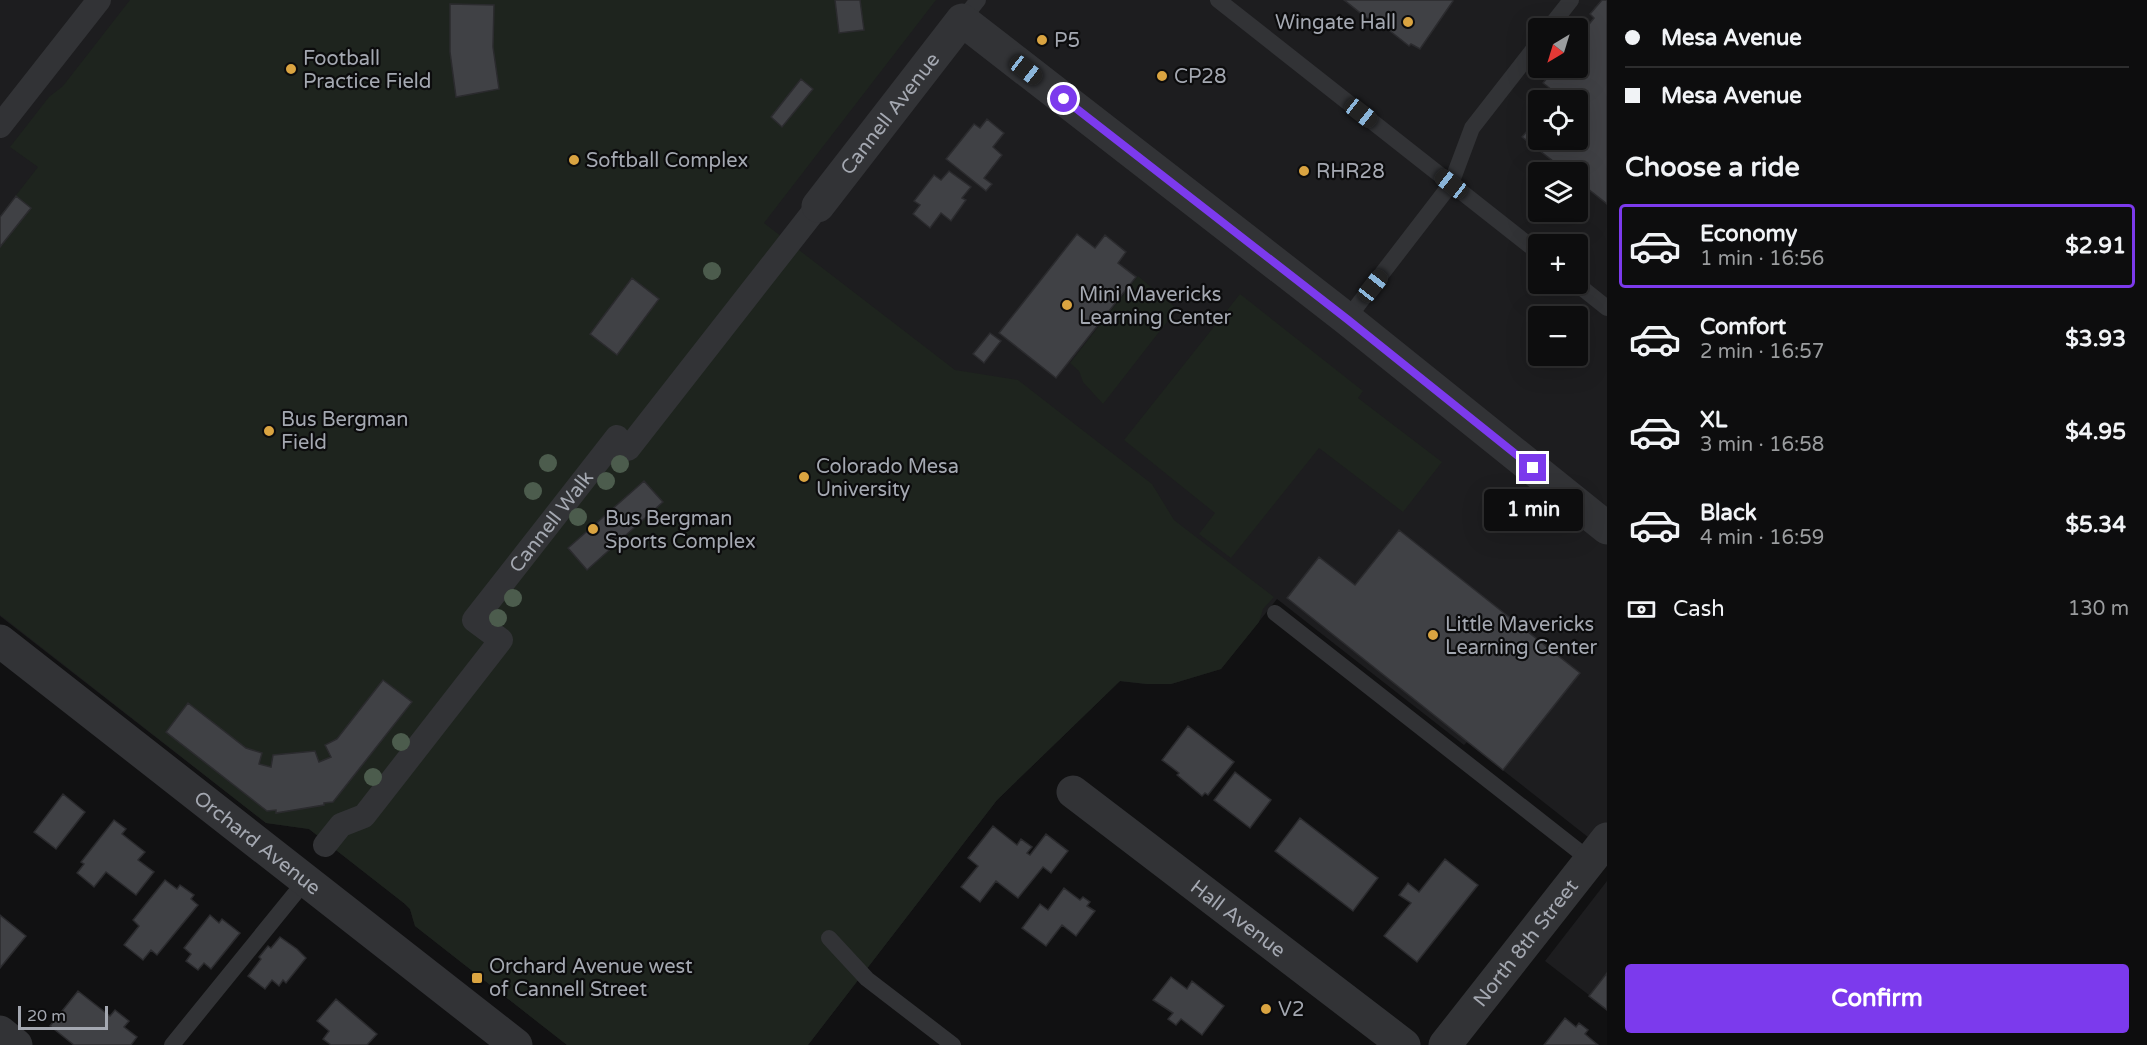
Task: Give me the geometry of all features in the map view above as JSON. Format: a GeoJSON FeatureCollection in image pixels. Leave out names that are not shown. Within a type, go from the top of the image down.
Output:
{"type":"FeatureCollection","features":[{"type":"Feature","properties":{"kind":"street"},"geometry":{"type":"LineString","coordinates":[[0,126],[99,0]]}},
{"type":"Feature","properties":{"kind":"street"},"geometry":{"type":"LineString","coordinates":[[970,10],[1347,319],[1607,528]]}},
{"type":"Feature","properties":{"kind":"street","name":"Cannell Avenue"},"geometry":{"type":"LineString","coordinates":[[818,206],[970,10]]}},
{"type":"Feature","properties":{"kind":"street","name":"Cannell Walk"},"geometry":{"type":"LineString","coordinates":[[325,845],[341,825],[364,816],[501,640],[474,620],[617,438],[628,449],[818,206]]}},
{"type":"Feature","properties":{"kind":"street","name":"Orchard Avenue"},"geometry":{"type":"LineString","coordinates":[[0,641],[306,880],[509,1043]]}},
{"type":"Feature","properties":{"kind":"street","name":"Hall Avenue"},"geometry":{"type":"LineString","coordinates":[[1073,792],[1404,1045]]}},
{"type":"Feature","properties":{"kind":"street","name":"North 8th Street"},"geometry":{"type":"LineString","coordinates":[[1445,1045],[1599,849]]}},
{"type":"Feature","properties":{"kind":"street"},"geometry":{"type":"LineString","coordinates":[[0,1032],[16,1045]]}},
{"type":"Feature","properties":{"kind":"lane"},"geometry":{"type":"LineString","coordinates":[[1218,0],[1528,245]]}},
{"type":"Feature","properties":{"kind":"lane"},"geometry":{"type":"LineString","coordinates":[[1557,18],[1571,0]]}},
{"type":"Feature","properties":{"kind":"lane"},"geometry":{"type":"LineString","coordinates":[[1347,319],[1451,184],[1472,128],[1528,56]]}},
{"type":"Feature","properties":{"kind":"lane"},"geometry":{"type":"LineString","coordinates":[[1588,293],[1607,308]]}},
{"type":"Feature","properties":{"kind":"lane"},"geometry":{"type":"LineString","coordinates":[[1275,613],[1599,849]]}},
{"type":"Feature","properties":{"kind":"lane"},"geometry":{"type":"LineString","coordinates":[[172,1045],[306,880]]}},
{"type":"Feature","properties":{"kind":"lane"},"geometry":{"type":"LineString","coordinates":[[829,938],[867,979],[953,1045]]}},
{"type":"Feature","properties":{"kind":"shaded area","name":"Bus Bergman Sports Complex"},"geometry":{"type":"Polygon","coordinates":[[[0,0],[1607,0],[1607,852],[1467,742],[1464,745],[1277,599],[1221,669],[1171,684],[1120,681],[997,800],[808,1045],[567,1045],[415,926],[410,909],[405,904],[309,829],[266,823],[0,616],[0,0]]]}},
{"type":"Feature","properties":{"kind":"shaded area","name":"Bus Bergman Sports Complex"},"geometry":{"type":"Polygon","coordinates":[[[130,0],[936,0],[764,223],[955,370],[1018,380],[1152,484],[1174,520],[1274,597],[1263,609],[1259,622],[1221,669],[1171,684],[1120,681],[997,800],[808,1045],[567,1045],[415,926],[410,909],[405,904],[309,829],[266,823],[0,615],[0,216],[38,167],[10,147],[49,97],[63,86],[130,0]]]}},
{"type":"Feature","properties":{"kind":"shaded area"},"geometry":{"type":"Polygon","coordinates":[[[1138,276],[1177,309],[1103,404],[1083,382],[1079,371],[1070,363],[1138,276]]]}},
{"type":"Feature","properties":{"kind":"shaded area"},"geometry":{"type":"Polygon","coordinates":[[[1240,294],[1363,391],[1358,398],[1442,462],[1403,512],[1319,448],[1231,558],[1199,534],[1215,513],[1124,440],[1240,294]]]}},
{"type":"Feature","properties":{"kind":"shaded area"},"geometry":{"type":"Polygon","coordinates":[[[1607,881],[1607,1009],[1545,961],[1607,881]]]}},
{"type":"Feature","properties":{"kind":"building"},"geometry":{"type":"Polygon","coordinates":[[[835,0],[860,0],[864,30],[839,33],[835,0]]]}},
{"type":"Feature","properties":{"kind":"building","name":"Wingate Hall"},"geometry":{"type":"Polygon","coordinates":[[[1344,0],[1453,1],[1420,49],[1411,44],[1409,46],[1371,16],[1368,19],[1344,0]]]}},
{"type":"Feature","properties":{"kind":"building"},"geometry":{"type":"Polygon","coordinates":[[[1602,0],[1607,0],[1607,204],[1588,189],[1588,162],[1554,162],[1539,150],[1588,150],[1588,90],[1552,90],[1543,83],[1547,78],[1588,78],[1588,26],[1594,18],[1590,14],[1602,0]]]}},
{"type":"Feature","properties":{"kind":"building"},"geometry":{"type":"Polygon","coordinates":[[[450,4],[494,5],[493,47],[499,89],[456,97],[450,52],[450,4]]]}},
{"type":"Feature","properties":{"kind":"building"},"geometry":{"type":"Polygon","coordinates":[[[801,79],[813,89],[782,127],[771,117],[801,79]]]}},
{"type":"Feature","properties":{"kind":"building"},"geometry":{"type":"Polygon","coordinates":[[[987,119],[1004,133],[993,147],[1002,155],[984,178],[992,184],[986,191],[946,159],[974,124],[980,128],[987,119]]]}},
{"type":"Feature","properties":{"kind":"building"},"geometry":{"type":"Polygon","coordinates":[[[1528,130],[1528,142],[1522,137],[1528,130]]]}},
{"type":"Feature","properties":{"kind":"building"},"geometry":{"type":"Polygon","coordinates":[[[949,171],[971,187],[962,198],[966,200],[951,221],[941,213],[930,228],[913,214],[920,205],[914,201],[934,175],[941,180],[949,171]]]}},
{"type":"Feature","properties":{"kind":"building"},"geometry":{"type":"Polygon","coordinates":[[[16,196],[31,208],[0,247],[0,217],[16,196]]]}},
{"type":"Feature","properties":{"kind":"building","name":"Mini Mavericks Learning Center"},"geometry":{"type":"Polygon","coordinates":[[[1077,234],[1095,248],[1105,235],[1126,252],[1118,263],[1136,277],[1056,378],[999,333],[1077,234]]]}},
{"type":"Feature","properties":{"kind":"building"},"geometry":{"type":"Polygon","coordinates":[[[632,278],[659,299],[617,355],[590,334],[632,278]]]}},
{"type":"Feature","properties":{"kind":"building"},"geometry":{"type":"Polygon","coordinates":[[[990,333],[1001,341],[984,363],[973,354],[990,333]]]}},
{"type":"Feature","properties":{"kind":"building"},"geometry":{"type":"Polygon","coordinates":[[[644,481],[663,502],[587,570],[568,548],[644,481]]]}},
{"type":"Feature","properties":{"kind":"building","name":"Little Mavericks Learning Center"},"geometry":{"type":"Polygon","coordinates":[[[1399,530],[1580,673],[1503,770],[1287,598],[1319,557],[1355,585],[1399,530]]]}},
{"type":"Feature","properties":{"kind":"building"},"geometry":{"type":"Polygon","coordinates":[[[383,680],[412,702],[333,802],[324,803],[324,805],[276,813],[276,810],[267,811],[166,732],[188,703],[246,748],[262,753],[259,764],[271,767],[273,755],[315,751],[319,762],[331,757],[325,745],[337,739],[383,680]]]}},
{"type":"Feature","properties":{"kind":"building"},"geometry":{"type":"Polygon","coordinates":[[[1188,726],[1234,762],[1208,795],[1205,793],[1202,796],[1162,760],[1188,726]]]}},
{"type":"Feature","properties":{"kind":"building"},"geometry":{"type":"Polygon","coordinates":[[[1235,772],[1271,800],[1250,828],[1214,800],[1235,772]]]}},
{"type":"Feature","properties":{"kind":"building"},"geometry":{"type":"Polygon","coordinates":[[[63,794],[85,812],[56,849],[34,832],[63,794]]]}},
{"type":"Feature","properties":{"kind":"building"},"geometry":{"type":"Polygon","coordinates":[[[1300,818],[1378,878],[1353,911],[1275,851],[1300,818]]]}},
{"type":"Feature","properties":{"kind":"building"},"geometry":{"type":"Polygon","coordinates":[[[114,820],[126,829],[122,834],[145,852],[138,860],[154,872],[136,895],[106,872],[94,887],[77,873],[84,864],[81,862],[114,820]]]}},
{"type":"Feature","properties":{"kind":"building"},"geometry":{"type":"Polygon","coordinates":[[[993,826],[1017,845],[1021,839],[1032,847],[1027,853],[1030,855],[1046,834],[1068,851],[1051,873],[1043,867],[1018,898],[996,881],[980,902],[961,887],[978,866],[968,858],[993,826]]]}},
{"type":"Feature","properties":{"kind":"building"},"geometry":{"type":"Polygon","coordinates":[[[1445,859],[1478,885],[1417,962],[1384,936],[1411,903],[1399,895],[1408,883],[1419,892],[1445,859]]]}},
{"type":"Feature","properties":{"kind":"building"},"geometry":{"type":"Polygon","coordinates":[[[165,880],[177,889],[180,885],[194,895],[191,899],[198,905],[157,955],[151,950],[143,960],[124,945],[139,926],[133,920],[165,880]]]}},
{"type":"Feature","properties":{"kind":"building"},"geometry":{"type":"Polygon","coordinates":[[[1064,888],[1080,900],[1083,897],[1090,902],[1087,906],[1095,911],[1076,936],[1062,925],[1046,946],[1022,928],[1040,904],[1048,910],[1064,888]]]}},
{"type":"Feature","properties":{"kind":"building"},"geometry":{"type":"Polygon","coordinates":[[[0,915],[26,936],[0,968],[0,915]]]}},
{"type":"Feature","properties":{"kind":"building"},"geometry":{"type":"Polygon","coordinates":[[[210,915],[219,923],[222,919],[240,933],[211,969],[204,963],[198,970],[186,961],[191,954],[184,948],[210,915]]]}},
{"type":"Feature","properties":{"kind":"building"},"geometry":{"type":"Polygon","coordinates":[[[280,937],[306,958],[286,983],[283,980],[279,986],[272,980],[265,989],[248,976],[268,946],[271,948],[280,937]]]}},
{"type":"Feature","properties":{"kind":"building"},"geometry":{"type":"Polygon","coordinates":[[[1607,973],[1607,1010],[1589,996],[1607,973]]]}},
{"type":"Feature","properties":{"kind":"building"},"geometry":{"type":"Polygon","coordinates":[[[1171,977],[1187,989],[1192,981],[1224,1006],[1202,1035],[1181,1019],[1176,1025],[1168,1019],[1173,1013],[1153,1000],[1171,977]]]}},
{"type":"Feature","properties":{"kind":"building"},"geometry":{"type":"Polygon","coordinates":[[[78,991],[110,1016],[115,1010],[129,1021],[124,1027],[137,1037],[131,1045],[74,1045],[50,1026],[78,991]]]}},
{"type":"Feature","properties":{"kind":"building"},"geometry":{"type":"Polygon","coordinates":[[[336,999],[377,1034],[367,1045],[331,1045],[323,1039],[329,1031],[317,1021],[336,999]]]}},
{"type":"Feature","properties":{"kind":"building"},"geometry":{"type":"Polygon","coordinates":[[[1565,1018],[1576,1027],[1579,1023],[1588,1030],[1585,1034],[1598,1045],[1544,1045],[1565,1018]]]}},
{"type":"Feature","properties":{"kind":"place","name":"Wingate Hall"},"geometry":{"type":"Point","coordinates":[1408,22]}},
{"type":"Feature","properties":{"kind":"place","name":"P5"},"geometry":{"type":"Point","coordinates":[1042,40]}},
{"type":"Feature","properties":{"kind":"place","name":"Football Practice Field"},"geometry":{"type":"Point","coordinates":[291,69]}},
{"type":"Feature","properties":{"kind":"place","name":"CP28"},"geometry":{"type":"Point","coordinates":[1162,76]}},
{"type":"Feature","properties":{"kind":"place","name":"Softball Complex"},"geometry":{"type":"Point","coordinates":[574,160]}},
{"type":"Feature","properties":{"kind":"place","name":"RHR28"},"geometry":{"type":"Point","coordinates":[1304,171]}},
{"type":"Feature","properties":{"kind":"place","name":"Mini Mavericks Learning Center"},"geometry":{"type":"Point","coordinates":[1067,305]}},
{"type":"Feature","properties":{"kind":"place","name":"Bus Bergman Field"},"geometry":{"type":"Point","coordinates":[269,431]}},
{"type":"Feature","properties":{"kind":"place","name":"Colorado Mesa University"},"geometry":{"type":"Point","coordinates":[804,477]}},
{"type":"Feature","properties":{"kind":"place","name":"Bus Bergman Sports Complex"},"geometry":{"type":"Point","coordinates":[593,529]}},
{"type":"Feature","properties":{"kind":"place","name":"Little Mavericks Learning Center"},"geometry":{"type":"Point","coordinates":[1433,635]}},
{"type":"Feature","properties":{"kind":"place","name":"Orchard Avenue west of Cannell Street"},"geometry":{"type":"Point","coordinates":[477,978]}},
{"type":"Feature","properties":{"kind":"place","name":"V2"},"geometry":{"type":"Point","coordinates":[1266,1009]}},
{"type":"Feature","properties":{"kind":"route"},"geometry":{"type":"LineString","coordinates":[[1064,99],[1347,319],[1533,468]]}}]}
